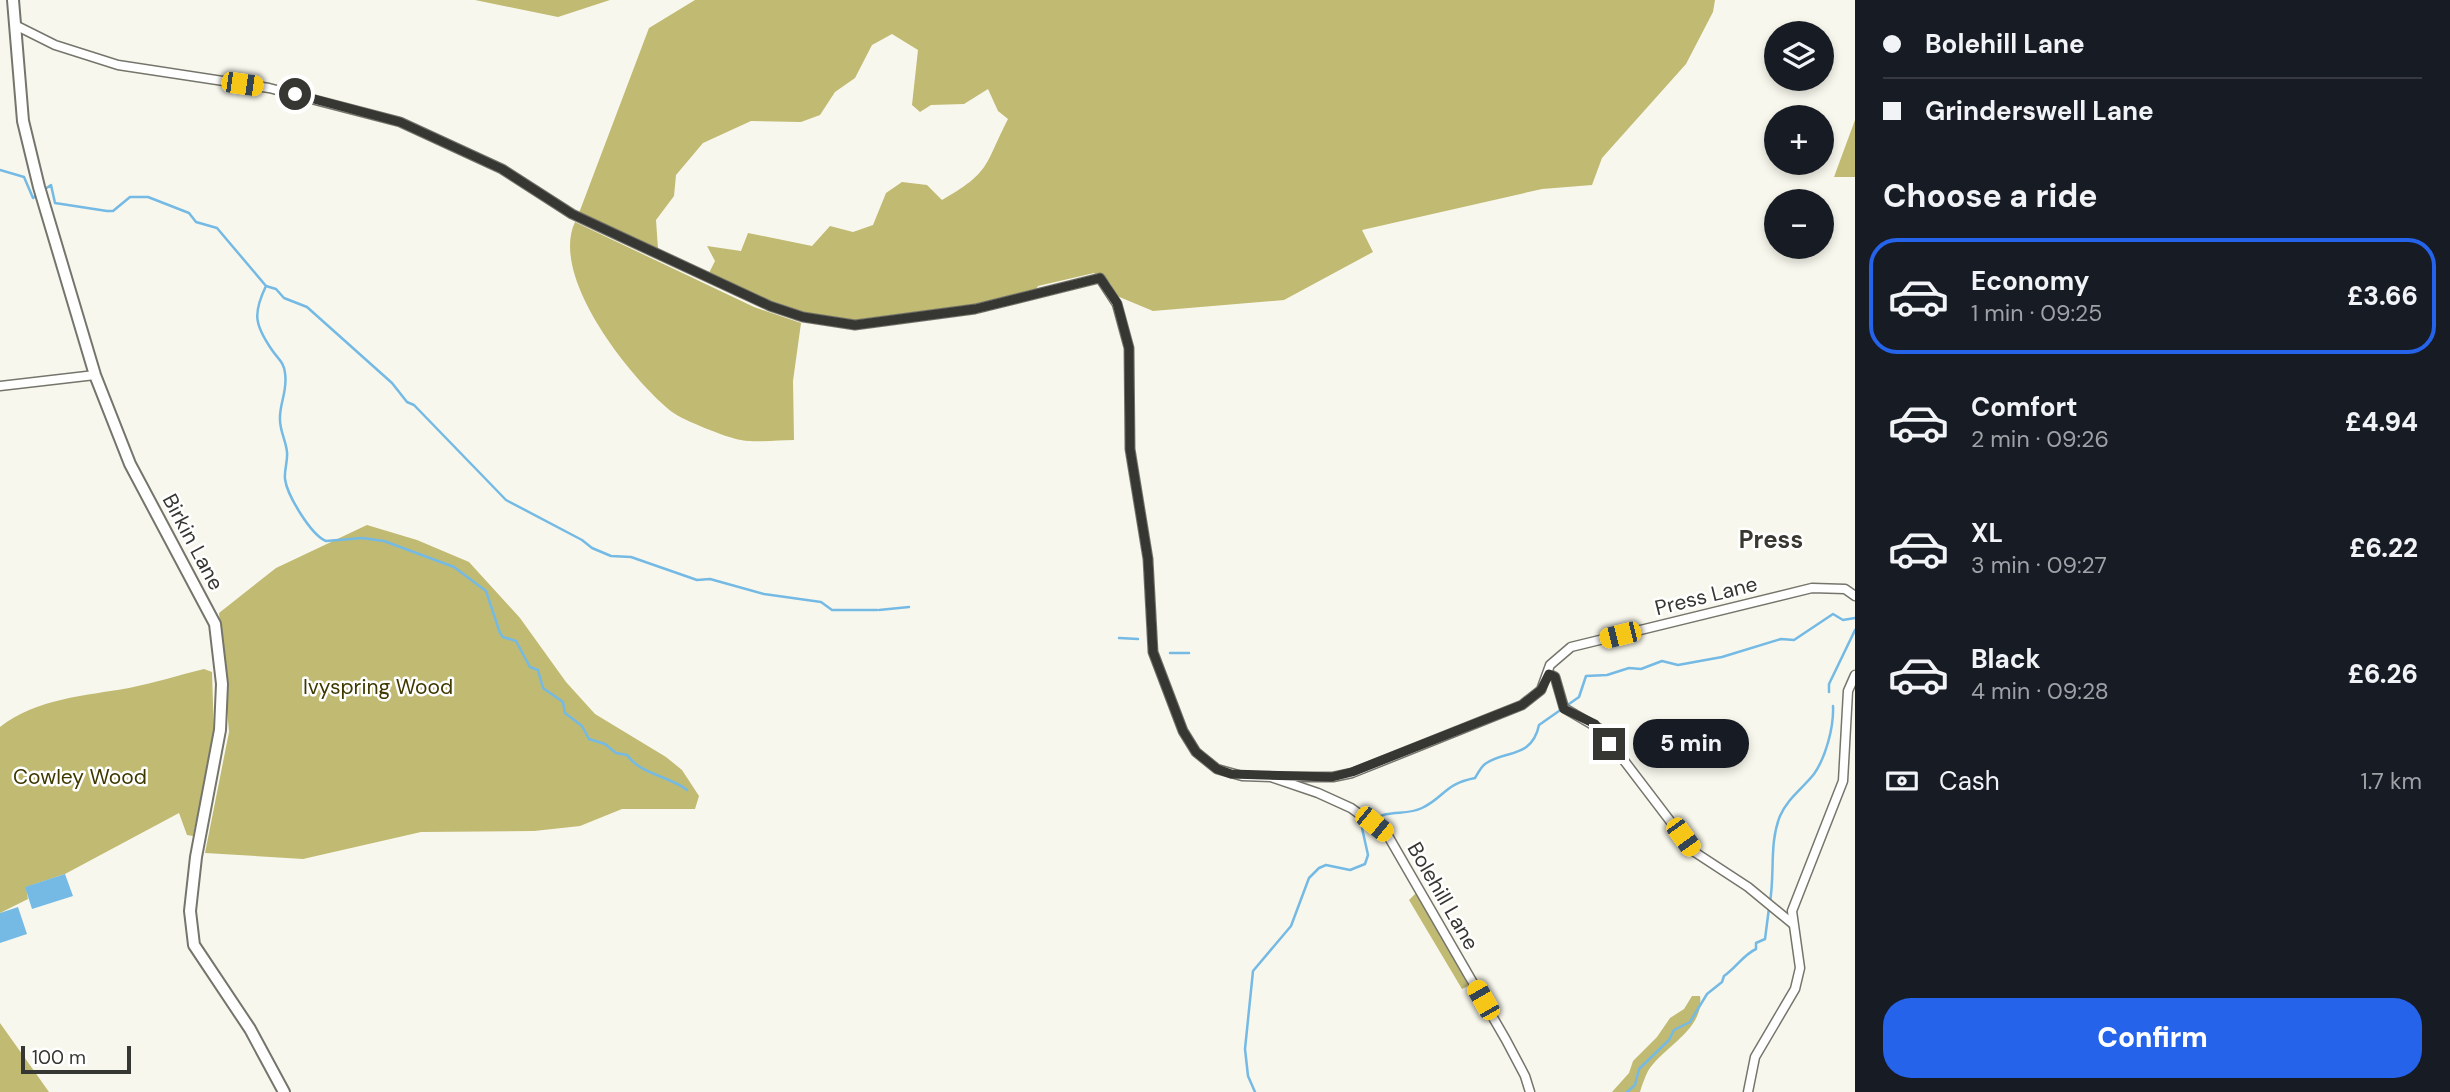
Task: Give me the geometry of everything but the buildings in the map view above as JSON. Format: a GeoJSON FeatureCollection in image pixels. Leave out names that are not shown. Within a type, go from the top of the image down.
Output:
{"type":"FeatureCollection","features":[{"type":"Feature","properties":{"kind":"street","name":"Birkin Lane"},"geometry":{"type":"LineString","coordinates":[[13,0],[17,26],[20,101],[38,187],[95,375],[130,464],[215,624],[222,684],[220,730],[190,911],[194,945],[255,1037],[284,1092]]}},
{"type":"Feature","properties":{"kind":"street","name":"Bolehill Lane"},"geometry":{"type":"LineString","coordinates":[[17,26],[54,45],[110,63],[138,70],[269,88],[400,122],[502,169],[572,214],[770,306],[803,317],[855,325],[921,318],[975,309],[1100,278],[1117,303],[1129,348],[1130,449],[1148,559],[1153,652],[1165,690],[1183,731],[1196,752],[1206,761],[1231,774],[1271,777],[1318,793],[1371,821],[1387,834],[1519,1064],[1530,1092]]}},
{"type":"Feature","properties":{"kind":"street"},"geometry":{"type":"LineString","coordinates":[[0,386],[95,375]]}},
{"type":"Feature","properties":{"kind":"street","name":"Press Lane"},"geometry":{"type":"LineString","coordinates":[[1271,777],[1332,777],[1352,772],[1522,705],[1541,690],[1549,674],[1550,665],[1571,647],[1812,588],[1845,589],[1855,596]]}},
{"type":"Feature","properties":{"kind":"street"},"geometry":{"type":"LineString","coordinates":[[1549,674],[1555,677],[1564,709],[1600,729],[1693,851],[1748,887],[1793,923]]}},
{"type":"Feature","properties":{"kind":"street"},"geometry":{"type":"LineString","coordinates":[[1748,1092],[1755,1057],[1784,1014],[1796,989],[1800,968],[1792,911],[1843,781],[1848,691],[1855,675]]}},
{"type":"Feature","properties":{"kind":"green space"},"geometry":{"type":"Polygon","coordinates":[[[475,0],[610,0],[558,17],[475,0]]]}},
{"type":"Feature","properties":{"kind":"green space"},"geometry":{"type":"Polygon","coordinates":[[[695,0],[1715,0],[1713,12],[1686,64],[1602,158],[1592,185],[1542,189],[1362,230],[1373,252],[1284,300],[1153,311],[1117,296],[1110,283],[1094,273],[1038,286],[1035,291],[974,306],[854,323],[815,316],[758,296],[709,273],[715,261],[707,246],[741,251],[748,233],[812,246],[830,226],[853,232],[873,225],[886,193],[902,182],[927,185],[942,200],[970,182],[984,167],[1008,119],[998,111],[988,89],[964,104],[931,105],[920,112],[912,105],[918,50],[892,34],[872,45],[855,78],[835,92],[820,115],[801,122],[751,121],[703,143],[676,175],[674,196],[656,220],[658,249],[579,213],[649,28],[695,0]]]}},
{"type":"Feature","properties":{"kind":"green space"},"geometry":{"type":"Polygon","coordinates":[[[1855,120],[1855,177],[1834,177],[1855,120]]]}},
{"type":"Feature","properties":{"kind":"green space"},"geometry":{"type":"Polygon","coordinates":[[[575,222],[754,307],[801,323],[793,381],[794,440],[754,441],[726,436],[672,412],[655,397],[616,352],[583,298],[573,270],[570,245],[575,222]]]}},
{"type":"Feature","properties":{"kind":"green space","name":"Ivyspring Wood"},"geometry":{"type":"Polygon","coordinates":[[[367,525],[417,540],[469,562],[520,618],[566,682],[595,714],[666,757],[682,770],[699,796],[695,809],[622,809],[580,826],[534,831],[421,832],[303,859],[205,853],[229,732],[219,613],[276,568],[367,525]]]}},
{"type":"Feature","properties":{"kind":"green space","name":"Cowley Wood"},"geometry":{"type":"Polygon","coordinates":[[[204,669],[212,672],[214,737],[193,836],[187,835],[179,813],[65,874],[26,887],[28,899],[0,913],[0,727],[15,717],[46,704],[138,686],[204,669]]]}},
{"type":"Feature","properties":{"kind":"green space"},"geometry":{"type":"Polygon","coordinates":[[[1416,893],[1455,956],[1468,986],[1462,989],[1409,900],[1416,893]]]}},
{"type":"Feature","properties":{"kind":"green space"},"geometry":{"type":"Polygon","coordinates":[[[1692,996],[1700,996],[1700,1008],[1696,1018],[1682,1037],[1648,1071],[1640,1092],[1612,1092],[1629,1073],[1633,1061],[1657,1037],[1670,1018],[1684,1009],[1692,996]]]}},
{"type":"Feature","properties":{"kind":"green space"},"geometry":{"type":"Polygon","coordinates":[[[0,1023],[49,1092],[0,1092],[0,1023]]]}},
{"type":"Feature","properties":{"kind":"water"},"geometry":{"type":"Polygon","coordinates":[[[65,874],[73,896],[32,909],[25,887],[65,874]]]}},
{"type":"Feature","properties":{"kind":"water"},"geometry":{"type":"Polygon","coordinates":[[[18,907],[27,934],[0,943],[0,913],[18,907]]]}},
{"type":"Feature","properties":{"kind":"waterway"},"geometry":{"type":"LineString","coordinates":[[0,170],[24,177],[33,198],[37,195]]}},
{"type":"Feature","properties":{"kind":"waterway"},"geometry":{"type":"LineString","coordinates":[[45,189],[51,185],[55,203],[107,211],[113,211],[130,197],[148,197],[189,213],[196,222],[217,228],[266,286],[276,289],[284,298],[307,307],[392,383],[407,402],[414,405],[506,500],[582,540],[592,548],[611,556],[631,557],[697,580],[710,579],[764,594],[821,602],[832,610],[877,610]]}},
{"type":"Feature","properties":{"kind":"waterway"},"geometry":{"type":"LineString","coordinates":[[266,286],[257,318],[262,333],[284,369],[286,380],[280,420],[287,452],[285,479],[295,504],[307,523],[326,541],[362,538],[384,541],[454,567],[486,591],[500,633],[503,637],[516,641],[530,667],[538,670],[543,688],[563,702],[565,713],[582,726],[589,739],[605,744],[616,753],[627,755],[640,767],[687,790]]}},
{"type":"Feature","properties":{"kind":"waterway"},"geometry":{"type":"LineString","coordinates":[[879,610],[909,607]]}},
{"type":"Feature","properties":{"kind":"waterway"},"geometry":{"type":"LineString","coordinates":[[1373,820],[1422,808],[1451,787],[1475,778],[1485,764],[1524,749],[1535,736],[1539,725],[1579,697],[1586,676],[1607,675],[1629,668],[1641,669],[1662,661],[1678,665],[1722,657],[1781,639],[1794,640],[1833,614],[1843,620],[1855,618]]}},
{"type":"Feature","properties":{"kind":"waterway"},"geometry":{"type":"LineString","coordinates":[[1829,692],[1829,684],[1855,630]]}},
{"type":"Feature","properties":{"kind":"waterway"},"geometry":{"type":"LineString","coordinates":[[1119,638],[1138,639]]}},
{"type":"Feature","properties":{"kind":"waterway"},"geometry":{"type":"LineString","coordinates":[[1170,653],[1189,653]]}},
{"type":"Feature","properties":{"kind":"waterway"},"geometry":{"type":"LineString","coordinates":[[1770,902],[1773,847],[1780,816],[1787,804],[1814,774],[1822,759],[1831,732],[1833,706]]}},
{"type":"Feature","properties":{"kind":"waterway"},"geometry":{"type":"LineString","coordinates":[[1255,1092],[1248,1076],[1245,1049],[1253,971],[1291,926],[1309,878],[1319,868],[1326,865],[1350,870],[1365,864],[1368,855],[1362,828],[1368,824]]}},
{"type":"Feature","properties":{"kind":"waterway"},"geometry":{"type":"LineString","coordinates":[[1627,1092],[1635,1085],[1639,1069],[1669,1040],[1674,1030],[1690,1022],[1707,994],[1722,982],[1724,976],[1743,958],[1756,949],[1756,943],[1765,939],[1769,908]]}},
{"type":"Feature","properties":{"kind":"district","name":"Press"},"geometry":{"type":"Point","coordinates":[1771,539]}},
{"type":"Feature","properties":{"kind":"route"},"geometry":{"type":"LineString","coordinates":[[295,94],[400,122],[502,169],[572,214],[770,306],[803,317],[855,325],[921,318],[975,309],[1100,278],[1117,303],[1129,348],[1130,449],[1148,559],[1153,652],[1165,690],[1183,731],[1196,752],[1217,769],[1250,777],[1332,777],[1352,772],[1522,705],[1541,690],[1549,674],[1555,677],[1564,709],[1595,724],[1609,744]]}}]}
